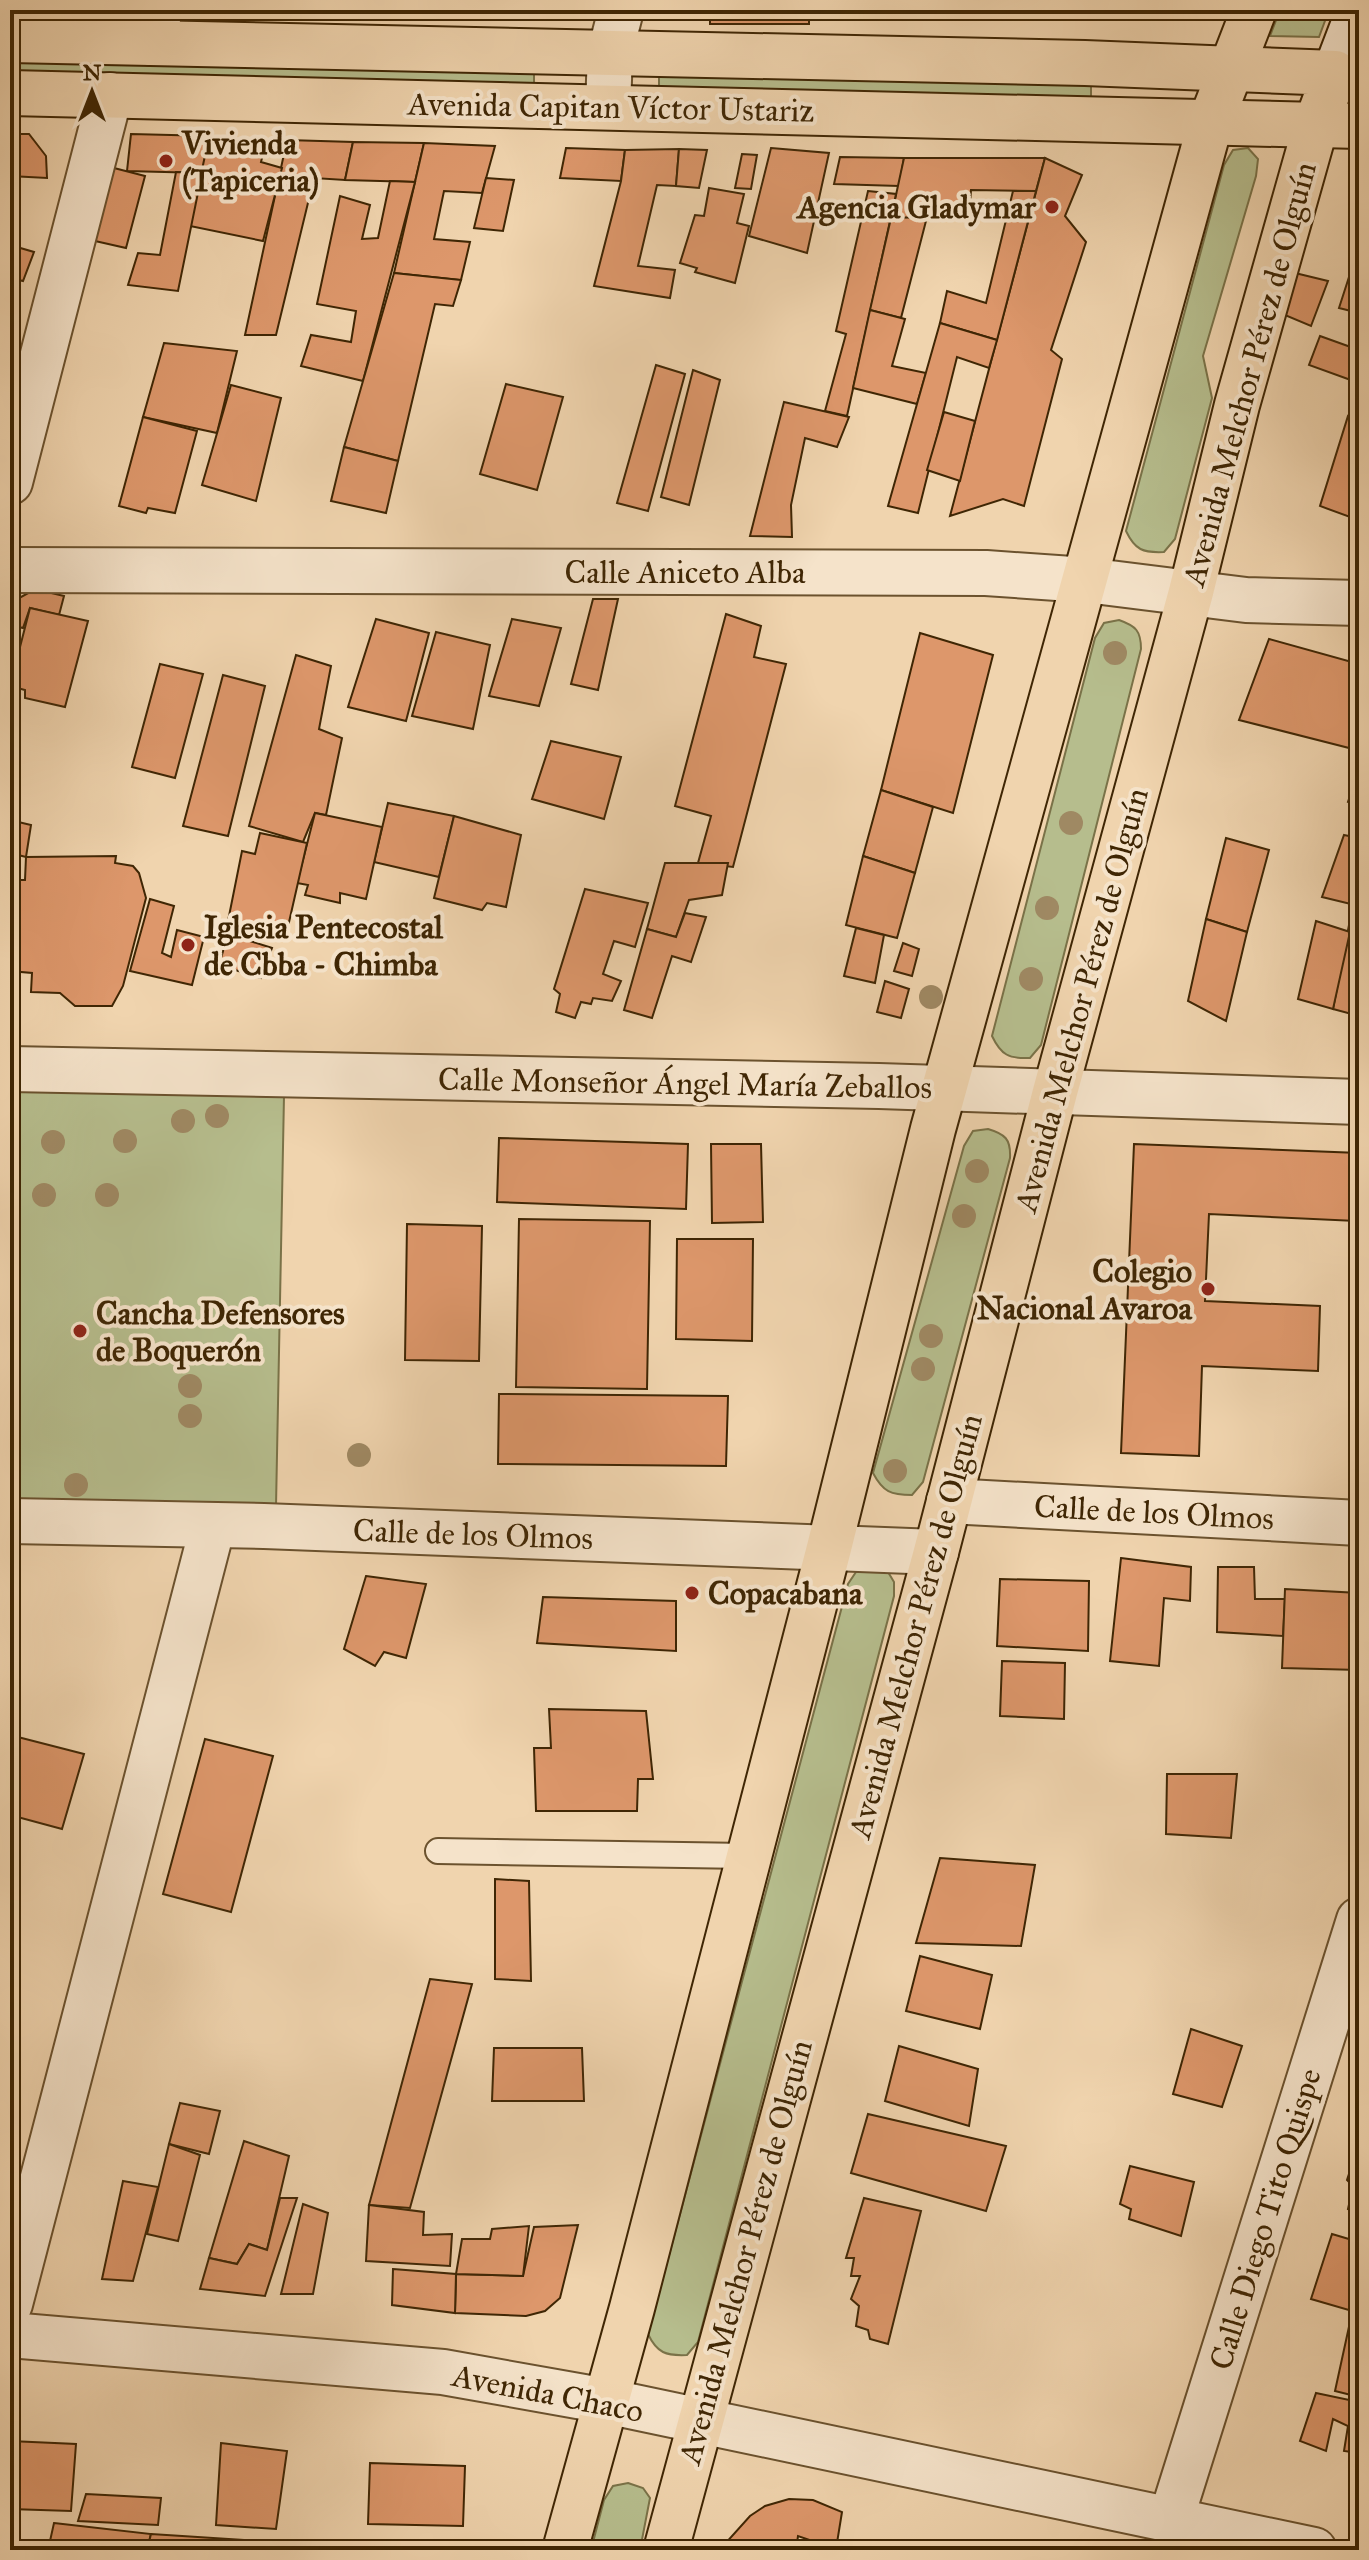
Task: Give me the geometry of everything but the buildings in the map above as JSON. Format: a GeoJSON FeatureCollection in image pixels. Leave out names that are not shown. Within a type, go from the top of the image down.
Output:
{"type":"FeatureCollection","features":[{"type":"Feature","properties":{"kind":"main road"},"geometry":{"type":"LineString","coordinates":[[565,2550],[829,1548],[946,1089],[1211,121],[1254,10]]}},
{"type":"Feature","properties":{"kind":"main road","name":"Avenida Capitan Víctor Ustariz"},"geometry":{"type":"LineString","coordinates":[[10,40],[156,26],[610,53],[1085,63],[1347,73]]}},
{"type":"Feature","properties":{"kind":"main road","name":"Avenida Melchor Pérez de Olguín"},"geometry":{"type":"LineString","coordinates":[[666,2550],[936,1552],[1055,1092],[1191,592],[1237,405],[1316,125],[1347,73]]}},
{"type":"Feature","properties":{"kind":"main road","name":"Avenida Capitan Víctor Ustariz"},"geometry":{"type":"LineString","coordinates":[[10,93],[1359,126]]}},
{"type":"Feature","properties":{"kind":"street"},"geometry":{"type":"LineString","coordinates":[[608,107],[610,53],[621,10]]}},
{"type":"Feature","properties":{"kind":"street","name":"Avenida Melchor Pérez de Olguín"},"geometry":{"type":"LineString","coordinates":[[1347,73],[1359,10]]}},
{"type":"Feature","properties":{"kind":"street"},"geometry":{"type":"LineString","coordinates":[[10,482],[110,95]]}},
{"type":"Feature","properties":{"kind":"street","name":"Calle Aniceto Alba"},"geometry":{"type":"LineString","coordinates":[[10,570],[986,573],[1086,580],[1246,600],[1359,603]]}},
{"type":"Feature","properties":{"kind":"street","name":"Calle Monseñor Ángel María Zeballos"},"geometry":{"type":"LineString","coordinates":[[10,1069],[946,1089],[1359,1102]]}},
{"type":"Feature","properties":{"kind":"street","name":"Calle de los Olmos"},"geometry":{"type":"LineString","coordinates":[[949,1501],[1359,1523]]}},
{"type":"Feature","properties":{"kind":"street","name":"Calle de los Olmos"},"geometry":{"type":"LineString","coordinates":[[10,1521],[213,1525],[936,1552]]}},
{"type":"Feature","properties":{"kind":"street"},"geometry":{"type":"LineString","coordinates":[[10,2304],[213,1525]]}},
{"type":"Feature","properties":{"kind":"street","name":"Calle Diego Tito Quispe"},"geometry":{"type":"LineString","coordinates":[[1171,2519],[1359,1920]]}},
{"type":"Feature","properties":{"kind":"street","name":"Avenida Chaco"},"geometry":{"type":"LineString","coordinates":[[10,2335],[443,2372],[606,2401],[698,2423],[1314,2550]]}},
{"type":"Feature","properties":{"kind":"lane"},"geometry":{"type":"LineString","coordinates":[[438,1851],[747,1856]]}},
{"type":"Feature","properties":{"kind":"green space"},"geometry":{"type":"Polygon","coordinates":[[[1280,10],[1329,10],[1319,37],[1270,36],[1280,10]]]}},
{"type":"Feature","properties":{"kind":"green space"},"geometry":{"type":"Polygon","coordinates":[[[10,62],[534,73],[534,86],[10,76],[10,62]]]}},
{"type":"Feature","properties":{"kind":"green space"},"geometry":{"type":"Polygon","coordinates":[[[659,74],[1091,82],[1091,97],[659,89],[659,74]]]}},
{"type":"Feature","properties":{"kind":"green space"},"geometry":{"type":"Polygon","coordinates":[[[1248,148],[1258,159],[1256,176],[1203,356],[1212,398],[1175,539],[1164,552],[1145,551],[1136,546],[1126,531],[1224,165],[1233,150],[1248,148]]]}},
{"type":"Feature","properties":{"kind":"green space"},"geometry":{"type":"Polygon","coordinates":[[[1119,620],[1136,630],[1141,649],[1041,1045],[1030,1058],[1016,1058],[1002,1052],[992,1036],[1095,638],[1104,623],[1119,620]]]}},
{"type":"Feature","properties":{"kind":"green space"},"geometry":{"type":"Polygon","coordinates":[[[10,1090],[284,1096],[276,1506],[10,1505],[10,1090]]]}},
{"type":"Feature","properties":{"kind":"green space"},"geometry":{"type":"Polygon","coordinates":[[[988,1129],[1006,1138],[1010,1158],[923,1482],[912,1495],[893,1493],[880,1484],[873,1473],[964,1146],[973,1131],[988,1129]]]}},
{"type":"Feature","properties":{"kind":"green space"},"geometry":{"type":"Polygon","coordinates":[[[858,1569],[888,1572],[894,1582],[894,1596],[698,2342],[687,2355],[668,2354],[655,2345],[648,2334],[848,1584],[858,1569]]]}},
{"type":"Feature","properties":{"kind":"green space"},"geometry":{"type":"Polygon","coordinates":[[[628,2483],[643,2488],[650,2498],[640,2550],[591,2550],[604,2500],[613,2486],[628,2483]]]}},
{"type":"Feature","properties":{"kind":"place","name":"Vivienda (Tapiceria)"},"geometry":{"type":"Point","coordinates":[166,161]}},
{"type":"Feature","properties":{"kind":"place","name":"Agencia Gladymar"},"geometry":{"type":"Point","coordinates":[1052,207]}},
{"type":"Feature","properties":{"kind":"place","name":"Iglesia Pentecostal de Cbba - Chimba"},"geometry":{"type":"Point","coordinates":[188,945]}},
{"type":"Feature","properties":{"kind":"place","name":"Colegio Nacional Avaroa"},"geometry":{"type":"Point","coordinates":[1208,1289]}},
{"type":"Feature","properties":{"kind":"place","name":"Cancha Defensores de Boquerón"},"geometry":{"type":"Point","coordinates":[80,1331]}},
{"type":"Feature","properties":{"kind":"place","name":"Copacabana"},"geometry":{"type":"Point","coordinates":[692,1593]}}]}
